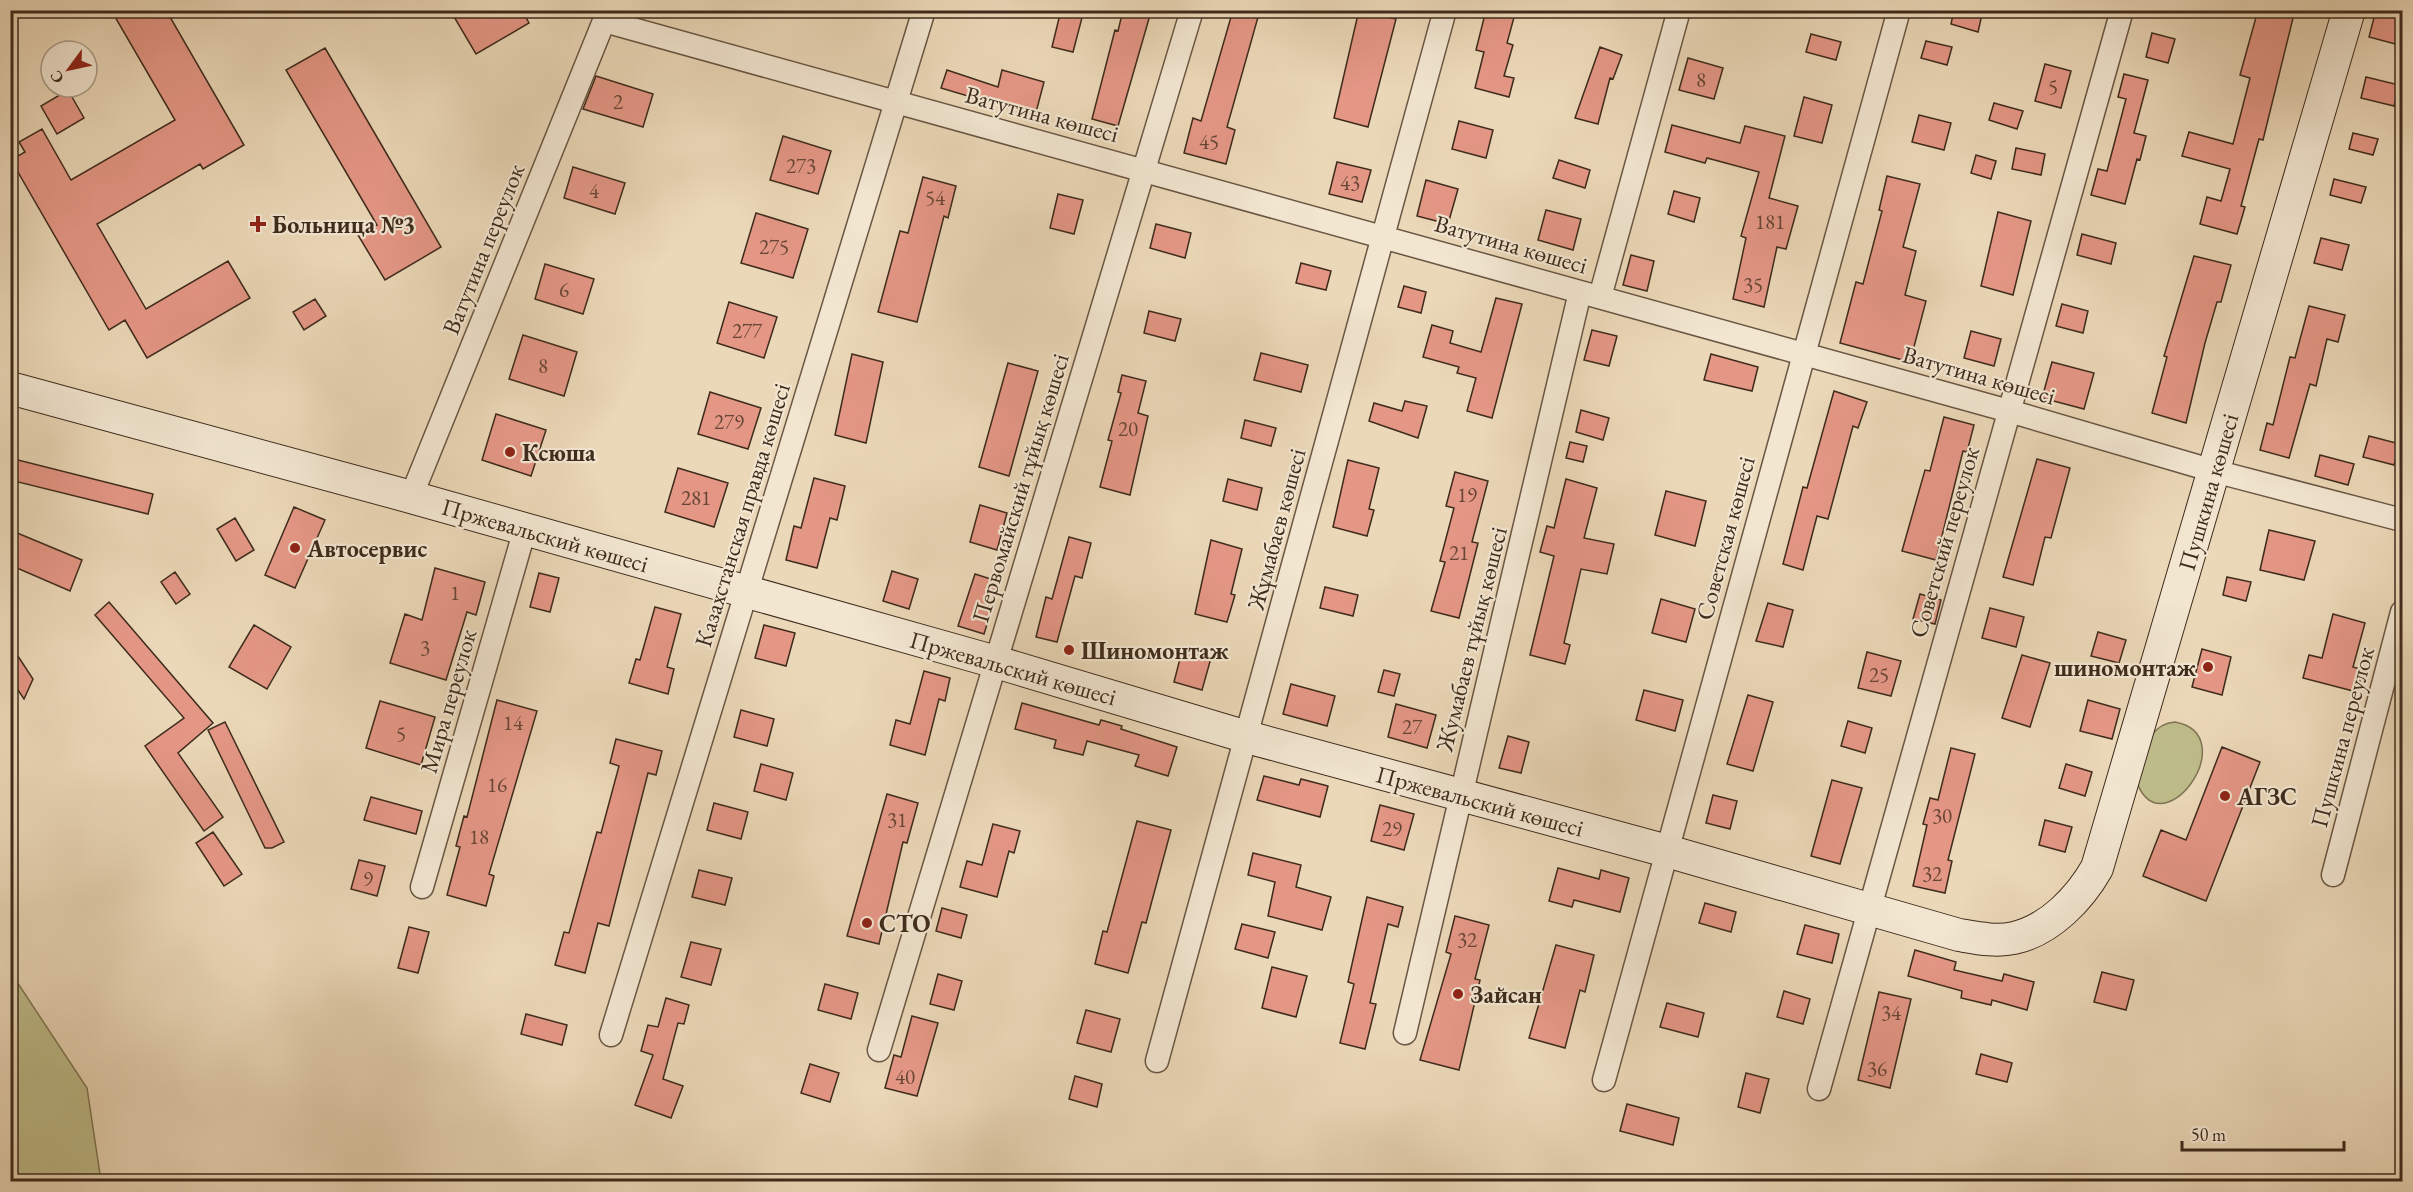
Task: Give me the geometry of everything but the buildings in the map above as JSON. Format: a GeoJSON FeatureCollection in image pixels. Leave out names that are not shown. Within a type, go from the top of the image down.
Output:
{"type":"FeatureCollection","features":[{"type":"Feature","properties":{"kind":"street","name":"Казахстанская правда көшесі"},"geometry":{"type":"LineString","coordinates":[[611,1035],[924,10]]}},
{"type":"Feature","properties":{"kind":"street","name":"Первомайский тұйық көшесі"},"geometry":{"type":"LineString","coordinates":[[879,1050],[1192,10]]}},
{"type":"Feature","properties":{"kind":"street","name":"Жұмабаев көшесі"},"geometry":{"type":"LineString","coordinates":[[1157,1061],[1445,10]]}},
{"type":"Feature","properties":{"kind":"street","name":"Жумабаев тұйық көшесі"},"geometry":{"type":"LineString","coordinates":[[1405,1033],[1461,797],[1590,294],[1680,10]]}},
{"type":"Feature","properties":{"kind":"street","name":"Советская көшесі"},"geometry":{"type":"LineString","coordinates":[[1604,1080],[1899,10]]}},
{"type":"Feature","properties":{"kind":"street","name":"Советский переулок"},"geometry":{"type":"LineString","coordinates":[[1819,1089],[2122,10]]}},
{"type":"Feature","properties":{"kind":"street","name":"Пушкина көшесі"},"geometry":{"type":"LineString","coordinates":[[2016,938],[2059,914],[2088,883],[2097,868],[2349,10]]}},
{"type":"Feature","properties":{"kind":"street","name":"Ватутина көшесі"},"geometry":{"type":"LineString","coordinates":[[604,21],[2009,411],[2214,471],[2403,520]]}},
{"type":"Feature","properties":{"kind":"street","name":"Ватутина переулок"},"geometry":{"type":"LineString","coordinates":[[411,497],[604,21]]}},
{"type":"Feature","properties":{"kind":"street","name":"Пржевальский көшесі"},"geometry":{"type":"LineString","coordinates":[[10,388],[746,591],[1247,737],[1461,797],[1667,851],[1959,935],[1988,939],[2016,938]]}},
{"type":"Feature","properties":{"kind":"street","name":"Мира переулок"},"geometry":{"type":"LineString","coordinates":[[422,887],[525,529]]}},
{"type":"Feature","properties":{"kind":"street","name":"Пушкина переулок"},"geometry":{"type":"LineString","coordinates":[[2333,875],[2403,612]]}},
{"type":"Feature","properties":{"kind":"shaded area"},"geometry":{"type":"Polygon","coordinates":[[[2175,722],[2195,731],[2202,747],[2200,766],[2191,784],[2177,798],[2161,804],[2147,798],[2135,777],[2152,734],[2158,728],[2175,722]]]}},
{"type":"Feature","properties":{"kind":"shaded area"},"geometry":{"type":"Polygon","coordinates":[[[11,957],[17,982],[87,1088],[101,1181],[11,1181],[11,957]]]}},
{"type":"Feature","properties":{"kind":"place","name":"Больница №3"},"geometry":{"type":"Point","coordinates":[258,224]}},
{"type":"Feature","properties":{"kind":"place","name":"Ксюша"},"geometry":{"type":"Point","coordinates":[510,452]}},
{"type":"Feature","properties":{"kind":"place","name":"Автосервис"},"geometry":{"type":"Point","coordinates":[295,548]}},
{"type":"Feature","properties":{"kind":"place","name":"Шиномонтаж"},"geometry":{"type":"Point","coordinates":[1069,650]}},
{"type":"Feature","properties":{"kind":"place","name":"шиномонтаж"},"geometry":{"type":"Point","coordinates":[2208,667]}},
{"type":"Feature","properties":{"kind":"place","name":"АГЗС"},"geometry":{"type":"Point","coordinates":[2225,796]}},
{"type":"Feature","properties":{"kind":"place","name":"СТО"},"geometry":{"type":"Point","coordinates":[867,923]}},
{"type":"Feature","properties":{"kind":"place","name":"Зайсан"},"geometry":{"type":"Point","coordinates":[1458,994]}}]}
